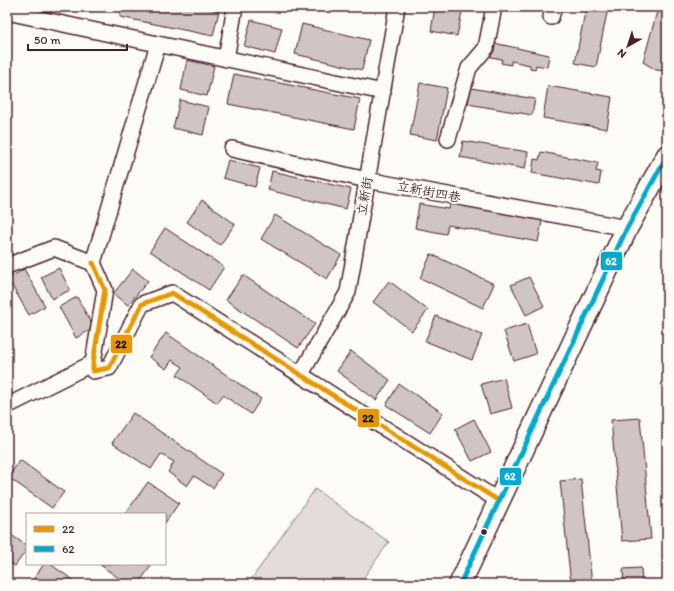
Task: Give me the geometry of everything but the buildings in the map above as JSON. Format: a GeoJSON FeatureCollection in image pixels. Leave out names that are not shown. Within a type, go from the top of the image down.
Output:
{"type":"FeatureCollection","features":[{"type":"Feature","properties":{"kind":"main road"},"geometry":{"type":"LineString","coordinates":[[460,584],[627,228],[667,156]]}},
{"type":"Feature","properties":{"kind":"street"},"geometry":{"type":"LineString","coordinates":[[226,59],[236,7]]}},
{"type":"Feature","properties":{"kind":"street","name":"立新街"},"geometry":{"type":"LineString","coordinates":[[301,374],[348,292],[397,7]]}},
{"type":"Feature","properties":{"kind":"street"},"geometry":{"type":"LineString","coordinates":[[448,139],[469,68],[486,48],[494,7]]}},
{"type":"Feature","properties":{"kind":"street"},"geometry":{"type":"LineString","coordinates":[[7,12],[383,92]]}},
{"type":"Feature","properties":{"kind":"street"},"geometry":{"type":"LineString","coordinates":[[158,44],[94,263],[105,290],[93,362],[93,371],[109,368],[142,304],[172,293],[499,501]]}},
{"type":"Feature","properties":{"kind":"street","name":"立新街四巷"},"geometry":{"type":"LineString","coordinates":[[232,149],[367,180],[627,228]]}},
{"type":"Feature","properties":{"kind":"street"},"geometry":{"type":"LineString","coordinates":[[7,266],[54,248],[94,263]]}},
{"type":"Feature","properties":{"kind":"street"},"geometry":{"type":"LineString","coordinates":[[7,406],[93,362]]}},
{"type":"Feature","properties":{"kind":"shaded area"},"geometry":{"type":"Polygon","coordinates":[[[315,489],[389,542],[359,584],[248,584],[315,489]]]}},
{"type":"Feature","properties":{"kind":"transit line","name":"62"},"geometry":{"type":"LineString","coordinates":[[460,584],[627,228],[667,156]]}},
{"type":"Feature","properties":{"kind":"transit line","name":"22"},"geometry":{"type":"LineString","coordinates":[[93,263],[105,290],[93,371],[109,368],[142,304],[172,293],[499,501]]}}]}
